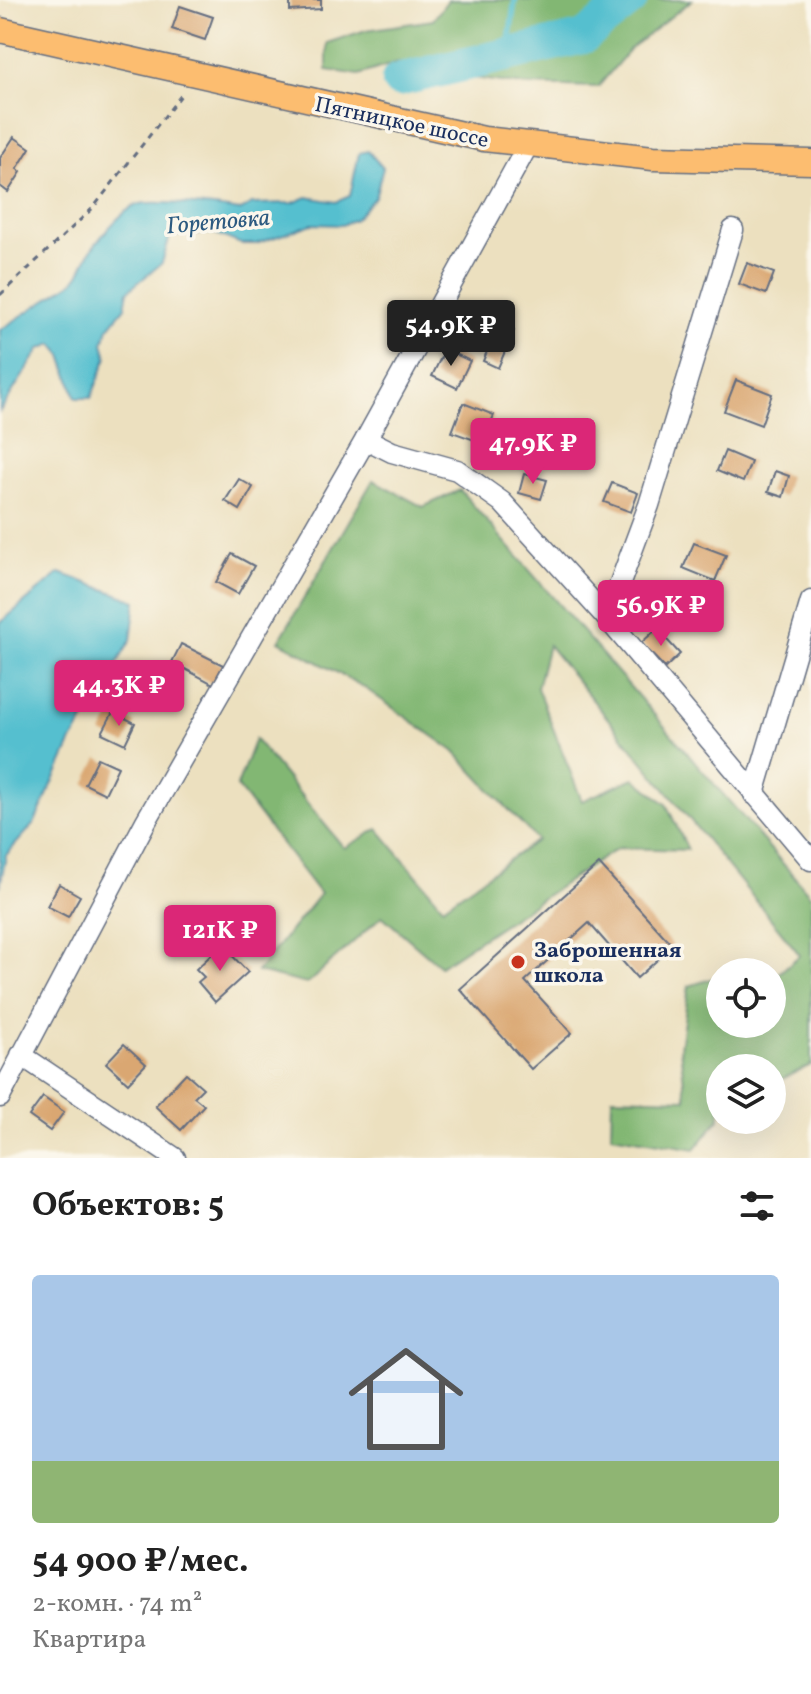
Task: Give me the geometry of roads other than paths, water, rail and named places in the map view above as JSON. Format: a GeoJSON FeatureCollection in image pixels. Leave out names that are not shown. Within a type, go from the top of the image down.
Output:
{"type":"FeatureCollection","features":[{"type":"Feature","properties":{"kind":"main road","name":"Пятницкое шоссе"},"geometry":{"type":"LineString","coordinates":[[0,30],[378,117],[528,145],[653,158],[811,162]]}},
{"type":"Feature","properties":{"kind":"street"},"geometry":{"type":"LineString","coordinates":[[0,1097],[146,821],[366,439],[528,145]]}},
{"type":"Feature","properties":{"kind":"street"},"geometry":{"type":"LineString","coordinates":[[607,618],[649,505],[733,230]]}},
{"type":"Feature","properties":{"kind":"street"},"geometry":{"type":"LineString","coordinates":[[366,439],[392,452],[457,470],[502,502],[607,618],[811,860]]}},
{"type":"Feature","properties":{"kind":"street"},"geometry":{"type":"LineString","coordinates":[[754,794],[811,601]]}},
{"type":"Feature","properties":{"kind":"street"},"geometry":{"type":"LineString","coordinates":[[21,1055],[175,1158]]}},
{"type":"Feature","properties":{"kind":"water"},"geometry":{"type":"Polygon","coordinates":[[[368,151],[383,168],[375,197],[355,219],[342,225],[312,224],[256,244],[241,244],[214,233],[170,236],[162,263],[128,291],[125,307],[108,328],[103,343],[107,357],[91,398],[76,398],[62,355],[53,344],[40,349],[0,411],[0,330],[73,282],[94,246],[127,210],[148,203],[189,204],[239,211],[252,204],[293,203],[307,197],[336,202],[350,196],[359,153],[368,151]]]}},
{"type":"Feature","properties":{"kind":"water"},"geometry":{"type":"Polygon","coordinates":[[[60,573],[136,601],[131,640],[72,741],[34,824],[6,855],[0,887],[0,623],[60,573]]]}},
{"type":"Feature","properties":{"kind":"waterway"},"geometry":{"type":"LineString","coordinates":[[507,55],[515,0]]}},
{"type":"Feature","properties":{"kind":"waterway","name":"Горетовка"},"geometry":{"type":"LineString","coordinates":[[398,80],[584,37],[631,0]]}},
{"type":"Feature","properties":{"kind":"place","name":"Заброшенная школа"},"geometry":{"type":"Point","coordinates":[518,962]}}]}
